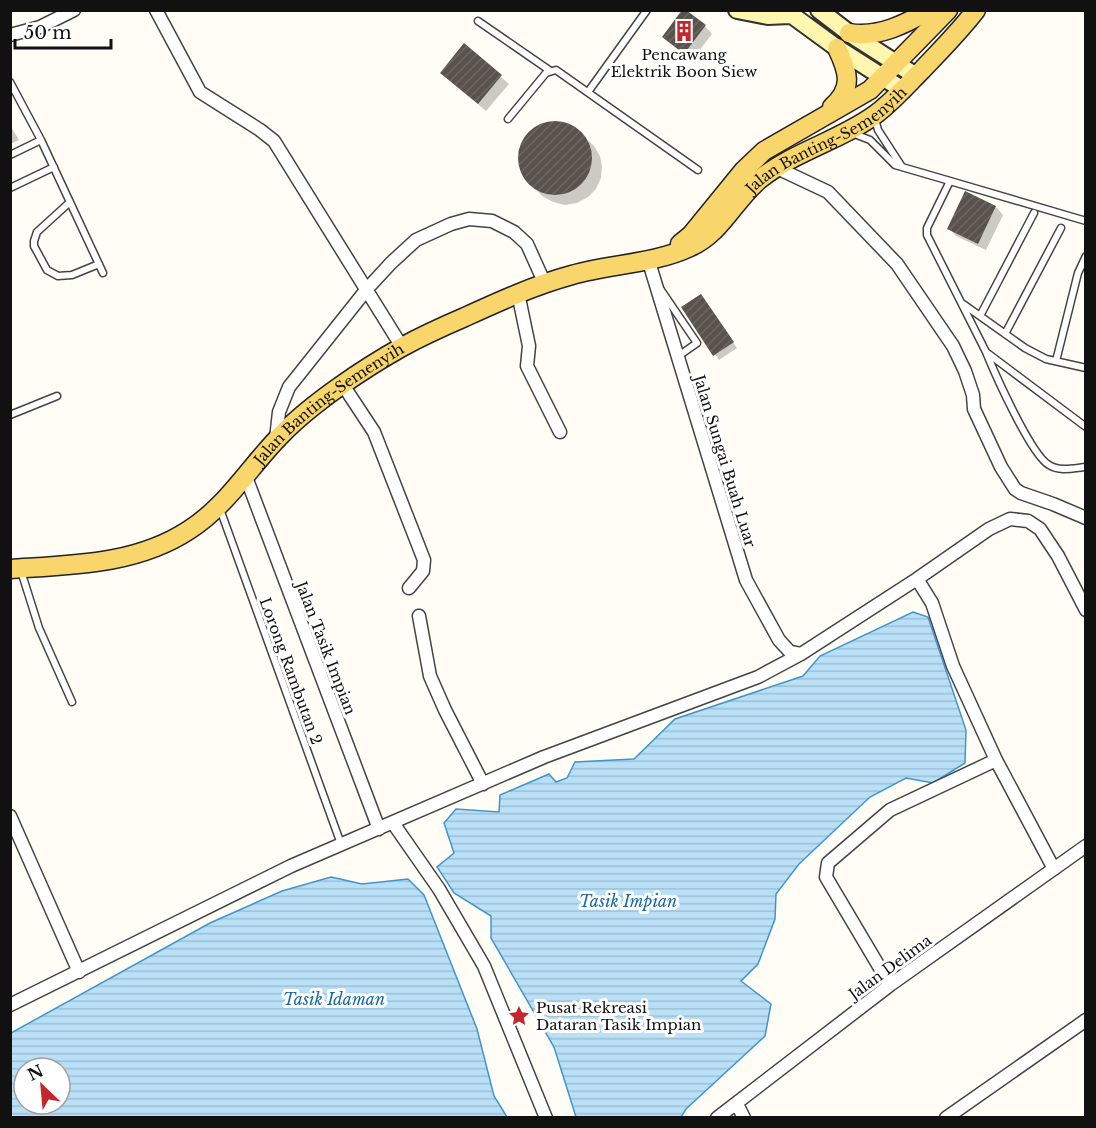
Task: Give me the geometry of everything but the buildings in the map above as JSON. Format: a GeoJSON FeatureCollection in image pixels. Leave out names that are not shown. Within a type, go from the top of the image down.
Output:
{"type":"FeatureCollection","features":[{"type":"Feature","properties":{"kind":"main road"},"geometry":{"type":"LineString","coordinates":[[737,10],[768,16],[784,12],[903,90]]}},
{"type":"Feature","properties":{"kind":"main road"},"geometry":{"type":"LineString","coordinates":[[819,10],[849,33],[916,76]]}},
{"type":"Feature","properties":{"kind":"main road"},"geometry":{"type":"LineString","coordinates":[[849,33],[861,35],[881,32],[895,28],[930,10]]}},
{"type":"Feature","properties":{"kind":"main road","name":"Jalan Banting-Semenyih"},"geometry":{"type":"LineString","coordinates":[[667,255],[691,235],[744,170],[764,151],[850,103],[884,78],[948,10]]}},
{"type":"Feature","properties":{"kind":"main road","name":"Jalan Banting-Semenyih"},"geometry":{"type":"LineString","coordinates":[[15,568],[74,565],[118,559],[152,549],[189,530],[219,506],[276,439],[343,385],[402,346],[518,293],[544,284],[692,247],[712,232],[752,185],[775,167],[874,115],[903,90],[976,10]]}},
{"type":"Feature","properties":{"kind":"main road"},"geometry":{"type":"LineString","coordinates":[[820,119],[847,90],[844,63],[837,48]]}},
{"type":"Feature","properties":{"kind":"street"},"geometry":{"type":"LineString","coordinates":[[10,35],[40,27],[74,10]]}},
{"type":"Feature","properties":{"kind":"street"},"geometry":{"type":"LineString","coordinates":[[156,10],[200,92],[260,130],[273,141],[402,346]]}},
{"type":"Feature","properties":{"kind":"street"},"geometry":{"type":"LineString","coordinates":[[775,167],[828,192],[897,264],[953,346],[973,395],[974,409],[1001,466],[1015,489],[1086,518]]}},
{"type":"Feature","properties":{"kind":"street"},"geometry":{"type":"LineString","coordinates":[[276,439],[279,412],[289,387],[391,262],[417,240],[451,224],[469,219],[492,221],[514,232],[527,244],[544,284]]}},
{"type":"Feature","properties":{"kind":"street","name":"Jalan Sungai Buah Luar"},"geometry":{"type":"LineString","coordinates":[[648,259],[746,580],[779,640],[790,652],[801,654]]}},
{"type":"Feature","properties":{"kind":"street"},"geometry":{"type":"LineString","coordinates":[[518,293],[529,346],[527,366],[560,432]]}},
{"type":"Feature","properties":{"kind":"street"},"geometry":{"type":"LineString","coordinates":[[343,385],[374,432],[424,560],[423,571],[409,588]]}},
{"type":"Feature","properties":{"kind":"street","name":"Jalan Tasik Impian"},"geometry":{"type":"LineString","coordinates":[[246,477],[379,829]]}},
{"type":"Feature","properties":{"kind":"street"},"geometry":{"type":"LineString","coordinates":[[10,1005],[291,866],[341,844],[544,757],[758,676],[801,654],[989,530],[1010,519],[1028,521],[1040,529],[1058,556],[1086,610]]}},
{"type":"Feature","properties":{"kind":"street"},"geometry":{"type":"LineString","coordinates":[[917,579],[932,603],[953,666],[996,760],[1054,869]]}},
{"type":"Feature","properties":{"kind":"street"},"geometry":{"type":"LineString","coordinates":[[419,616],[430,676],[444,710],[483,784]]}},
{"type":"Feature","properties":{"kind":"street"},"geometry":{"type":"LineString","coordinates":[[890,985],[826,877],[828,863],[890,810],[996,760]]}},
{"type":"Feature","properties":{"kind":"street"},"geometry":{"type":"LineString","coordinates":[[10,816],[79,972]]}},
{"type":"Feature","properties":{"kind":"street"},"geometry":{"type":"LineString","coordinates":[[393,823],[439,890],[484,966],[546,1118]]}},
{"type":"Feature","properties":{"kind":"street","name":"Jalan Delima"},"geometry":{"type":"LineString","coordinates":[[717,1118],[890,985],[1086,846]]}},
{"type":"Feature","properties":{"kind":"street"},"geometry":{"type":"LineString","coordinates":[[946,1118],[1086,1020]]}},
{"type":"Feature","properties":{"kind":"street"},"geometry":{"type":"LineString","coordinates":[[737,1104],[744,1118]]}},
{"type":"Feature","properties":{"kind":"lane"},"geometry":{"type":"LineString","coordinates":[[588,92],[647,10]]}},
{"type":"Feature","properties":{"kind":"lane"},"geometry":{"type":"LineString","coordinates":[[478,21],[549,70],[559,71],[698,170]]}},
{"type":"Feature","properties":{"kind":"lane"},"geometry":{"type":"LineString","coordinates":[[508,119],[549,70]]}},
{"type":"Feature","properties":{"kind":"lane"},"geometry":{"type":"LineString","coordinates":[[10,82],[41,140],[103,273]]}},
{"type":"Feature","properties":{"kind":"lane"},"geometry":{"type":"LineString","coordinates":[[874,115],[878,130],[902,168]]}},
{"type":"Feature","properties":{"kind":"lane"},"geometry":{"type":"LineString","coordinates":[[846,131],[870,140],[895,165],[902,168],[1086,221]]}},
{"type":"Feature","properties":{"kind":"lane"},"geometry":{"type":"LineString","coordinates":[[10,155],[41,140]]}},
{"type":"Feature","properties":{"kind":"lane"},"geometry":{"type":"LineString","coordinates":[[10,188],[54,167]]}},
{"type":"Feature","properties":{"kind":"lane"},"geometry":{"type":"LineString","coordinates":[[950,182],[927,228],[927,235],[986,351],[1003,390],[1038,455],[1049,465],[1062,469],[1086,467]]}},
{"type":"Feature","properties":{"kind":"lane"},"geometry":{"type":"LineString","coordinates":[[70,202],[37,232],[34,246],[47,270],[58,276],[72,275],[99,264]]}},
{"type":"Feature","properties":{"kind":"lane"},"geometry":{"type":"LineString","coordinates":[[980,316],[1035,213]]}},
{"type":"Feature","properties":{"kind":"lane"},"geometry":{"type":"LineString","coordinates":[[1005,334],[1061,228]]}},
{"type":"Feature","properties":{"kind":"lane"},"geometry":{"type":"LineString","coordinates":[[1056,361],[1078,273],[1086,256]]}},
{"type":"Feature","properties":{"kind":"lane"},"geometry":{"type":"LineString","coordinates":[[1078,273],[1086,276]]}},
{"type":"Feature","properties":{"kind":"lane"},"geometry":{"type":"LineString","coordinates":[[654,279],[698,343],[677,357]]}},
{"type":"Feature","properties":{"kind":"lane"},"geometry":{"type":"LineString","coordinates":[[960,302],[1025,348],[1047,359],[1086,368]]}},
{"type":"Feature","properties":{"kind":"lane"},"geometry":{"type":"LineString","coordinates":[[986,351],[1086,427]]}},
{"type":"Feature","properties":{"kind":"lane"},"geometry":{"type":"LineString","coordinates":[[10,415],[57,396]]}},
{"type":"Feature","properties":{"kind":"lane","name":"Lorong Rambutan 2"},"geometry":{"type":"LineString","coordinates":[[219,506],[341,844]]}},
{"type":"Feature","properties":{"kind":"lane"},"geometry":{"type":"LineString","coordinates":[[15,568],[72,702]]}},
{"type":"Feature","properties":{"kind":"water","name":"Tasik Impian"},"geometry":{"type":"Polygon","coordinates":[[[913,612],[928,617],[966,730],[965,763],[933,783],[906,778],[870,797],[799,864],[776,894],[775,919],[758,964],[741,981],[771,1004],[765,1036],[686,1109],[681,1117],[576,1117],[554,1047],[491,938],[491,916],[454,893],[437,867],[454,853],[444,823],[456,809],[499,812],[500,795],[549,774],[556,782],[567,778],[575,762],[634,759],[675,719],[803,676],[820,656],[913,612]]]}},
{"type":"Feature","properties":{"kind":"water","name":"Tasik Idaman"},"geometry":{"type":"Polygon","coordinates":[[[331,877],[362,884],[408,879],[424,895],[477,1029],[494,1096],[507,1117],[11,1117],[11,1033],[210,923],[282,891],[331,877]]]}},
{"type":"Feature","properties":{"kind":"place","name":"Pencawang Elektrik Boon Siew"},"geometry":{"type":"Point","coordinates":[684,31]}},
{"type":"Feature","properties":{"kind":"place","name":"Pusat Rekreasi Dataran Tasik Impian"},"geometry":{"type":"Point","coordinates":[519,1016]}}]}
